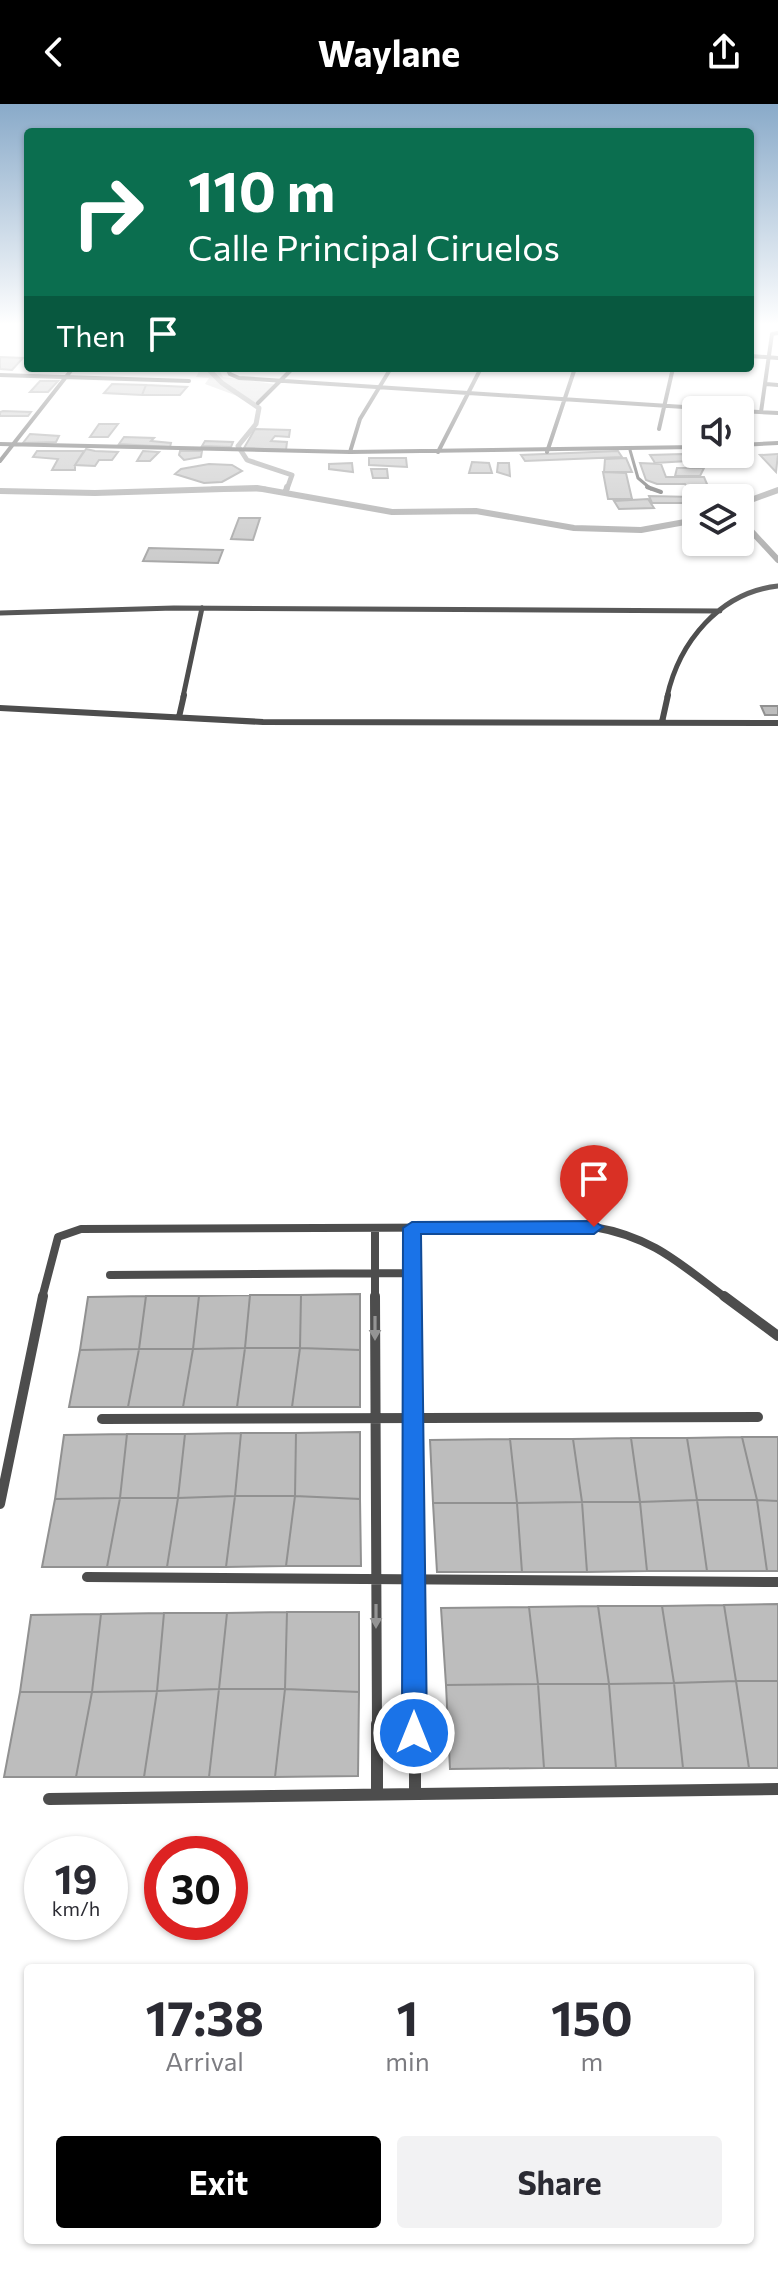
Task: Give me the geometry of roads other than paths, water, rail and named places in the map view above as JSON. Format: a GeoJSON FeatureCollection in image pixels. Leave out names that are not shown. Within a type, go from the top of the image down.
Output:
{"type":"FeatureCollection","features":[{"type":"Feature","properties":{"kind":"street"},"geometry":{"type":"LineString","coordinates":[[0,461],[29,426]]}},
{"type":"Feature","properties":{"kind":"street"},"geometry":{"type":"LineString","coordinates":[[350,452],[358,426]]}},
{"type":"Feature","properties":{"kind":"street"},"geometry":{"type":"LineString","coordinates":[[438,452],[450,426]]}},
{"type":"Feature","properties":{"kind":"street"},"geometry":{"type":"LineString","coordinates":[[547,452],[556,426]]}},
{"type":"Feature","properties":{"kind":"street"},"geometry":{"type":"LineString","coordinates":[[754,444],[778,443]]}},
{"type":"Feature","properties":{"kind":"street"},"geometry":{"type":"LineString","coordinates":[[0,444],[350,452],[547,452],[682,448]]}},
{"type":"Feature","properties":{"kind":"street"},"geometry":{"type":"LineString","coordinates":[[662,722],[677,662],[720,611],[735,597],[753,588],[778,586]]}},
{"type":"Feature","properties":{"kind":"street"},"geometry":{"type":"LineString","coordinates":[[0,613],[202,608],[720,611]]}},
{"type":"Feature","properties":{"kind":"street"},"geometry":{"type":"LineString","coordinates":[[179,717],[202,608]]}},
{"type":"Feature","properties":{"kind":"street"},"geometry":{"type":"LineString","coordinates":[[0,708],[263,722],[778,723]]}},
{"type":"Feature","properties":{"kind":"street"},"geometry":{"type":"LineString","coordinates":[[0,1504],[51,1256],[58,1237],[81,1229],[594,1227],[625,1232],[652,1244],[778,1336]]}},
{"type":"Feature","properties":{"kind":"street"},"geometry":{"type":"LineString","coordinates":[[375,1228],[377,1794]]}},
{"type":"Feature","properties":{"kind":"street"},"geometry":{"type":"LineString","coordinates":[[412,1228],[415,1794]]}},
{"type":"Feature","properties":{"kind":"street"},"geometry":{"type":"LineString","coordinates":[[110,1275],[412,1273]]}},
{"type":"Feature","properties":{"kind":"street"},"geometry":{"type":"LineString","coordinates":[[102,1419],[758,1417]]}},
{"type":"Feature","properties":{"kind":"street"},"geometry":{"type":"LineString","coordinates":[[87,1577],[778,1582]]}},
{"type":"Feature","properties":{"kind":"street"},"geometry":{"type":"LineString","coordinates":[[49,1799],[778,1789]]}},
{"type":"Feature","properties":{"kind":"lane"},"geometry":{"type":"LineString","coordinates":[[630,450],[641,485],[646,490],[661,492]]}},
{"type":"Feature","properties":{"kind":"waterway"},"geometry":{"type":"LineString","coordinates":[[254,426],[238,446],[247,460],[292,475],[287,489]]}},
{"type":"Feature","properties":{"kind":"waterway"},"geometry":{"type":"LineString","coordinates":[[286,491],[287,487]]}},
{"type":"Feature","properties":{"kind":"waterway"},"geometry":{"type":"LineString","coordinates":[[212,489],[225,489]]}},
{"type":"Feature","properties":{"kind":"waterway"},"geometry":{"type":"LineString","coordinates":[[0,491],[95,493],[225,489]]}},
{"type":"Feature","properties":{"kind":"waterway"},"geometry":{"type":"LineString","coordinates":[[225,489],[263,489]]}},
{"type":"Feature","properties":{"kind":"waterway"},"geometry":{"type":"LineString","coordinates":[[225,489],[263,489]]}},
{"type":"Feature","properties":{"kind":"waterway"},"geometry":{"type":"LineString","coordinates":[[263,489],[392,512],[476,511],[574,528],[641,530],[682,523]]}},
{"type":"Feature","properties":{"kind":"waterway"},"geometry":{"type":"LineString","coordinates":[[754,499],[778,490]]}},
{"type":"Feature","properties":{"kind":"waterway"},"geometry":{"type":"LineString","coordinates":[[754,534],[778,560]]}}]}
